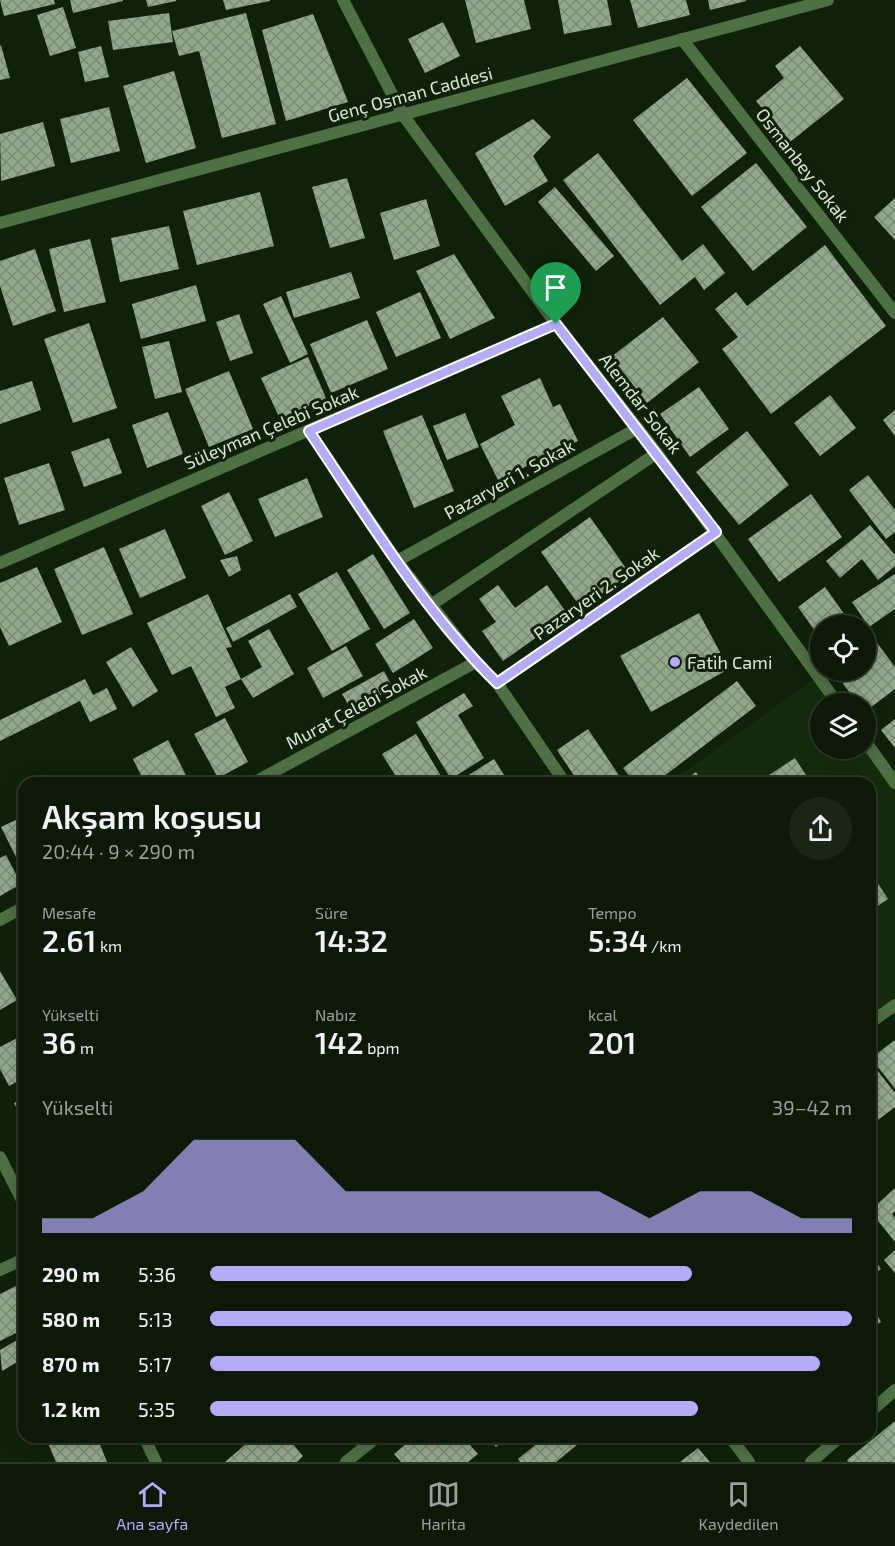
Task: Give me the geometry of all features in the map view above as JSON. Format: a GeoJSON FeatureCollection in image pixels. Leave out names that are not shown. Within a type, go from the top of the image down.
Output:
{"type":"FeatureCollection","features":[{"type":"Feature","properties":{"kind":"street","name":"Alemdar Sokak"},"geometry":{"type":"LineString","coordinates":[[343,0],[403,114],[556,324],[716,532],[830,693]]}},
{"type":"Feature","properties":{"kind":"street","name":"Genç Osman Caddesi"},"geometry":{"type":"LineString","coordinates":[[0,223],[828,0]]}},
{"type":"Feature","properties":{"kind":"street","name":"Osmanbey Sokak"},"geometry":{"type":"LineString","coordinates":[[682,39],[895,313]]}},
{"type":"Feature","properties":{"kind":"street","name":"Süleyman Çelebi Sokak"},"geometry":{"type":"LineString","coordinates":[[0,563],[556,324]]}},
{"type":"Feature","properties":{"kind":"street","name":"Pazaryeri 1. Sokak"},"geometry":{"type":"LineString","coordinates":[[397,561],[638,428]]}},
{"type":"Feature","properties":{"kind":"street"},"geometry":{"type":"LineString","coordinates":[[309,431],[397,561],[476,662],[497,683],[561,777]]}},
{"type":"Feature","properties":{"kind":"street"},"geometry":{"type":"LineString","coordinates":[[431,605],[657,453]]}},
{"type":"Feature","properties":{"kind":"street","name":"Pazaryeri 2. Sokak"},"geometry":{"type":"LineString","coordinates":[[497,683],[716,532]]}},
{"type":"Feature","properties":{"kind":"street","name":"Murat Çelebi Sokak"},"geometry":{"type":"LineString","coordinates":[[264,777],[476,662]]}},
{"type":"Feature","properties":{"kind":"street"},"geometry":{"type":"LineString","coordinates":[[876,756],[895,783]]}},
{"type":"Feature","properties":{"kind":"street"},"geometry":{"type":"LineString","coordinates":[[0,920],[18,910]]}},
{"type":"Feature","properties":{"kind":"street"},"geometry":{"type":"LineString","coordinates":[[876,1019],[895,1005]]}},
{"type":"Feature","properties":{"kind":"street"},"geometry":{"type":"LineString","coordinates":[[0,1157],[18,1192]]}},
{"type":"Feature","properties":{"kind":"street"},"geometry":{"type":"LineString","coordinates":[[0,1270],[18,1261]]}},
{"type":"Feature","properties":{"kind":"street"},"geometry":{"type":"LineString","coordinates":[[876,1407],[895,1390]]}},
{"type":"Feature","properties":{"kind":"street"},"geometry":{"type":"LineString","coordinates":[[147,1443],[156,1462]]}},
{"type":"Feature","properties":{"kind":"street"},"geometry":{"type":"LineString","coordinates":[[346,1462],[370,1443]]}},
{"type":"Feature","properties":{"kind":"street"},"geometry":{"type":"LineString","coordinates":[[735,1443],[749,1462]]}},
{"type":"Feature","properties":{"kind":"street"},"geometry":{"type":"LineString","coordinates":[[811,1462],[833,1443]]}},
{"type":"Feature","properties":{"kind":"shaded area"},"geometry":{"type":"Polygon","coordinates":[[[811,681],[822,681],[831,693],[810,693],[810,759],[875,759],[895,783],[895,1005],[876,1019],[876,777],[677,777],[811,681]]]}},
{"type":"Feature","properties":{"kind":"building"},"geometry":{"type":"Polygon","coordinates":[[[0,0],[54,0],[55,4],[4,16],[0,0]]]}},
{"type":"Feature","properties":{"kind":"building"},"geometry":{"type":"Polygon","coordinates":[[[70,0],[123,0],[123,1],[73,13],[70,0]]]}},
{"type":"Feature","properties":{"kind":"building"},"geometry":{"type":"Polygon","coordinates":[[[146,0],[176,0],[176,1],[148,7],[146,0]]]}},
{"type":"Feature","properties":{"kind":"building"},"geometry":{"type":"Polygon","coordinates":[[[223,0],[270,0],[270,1],[226,10],[223,0]]]}},
{"type":"Feature","properties":{"kind":"building"},"geometry":{"type":"Polygon","coordinates":[[[465,0],[524,0],[531,29],[476,43],[465,0]]]}},
{"type":"Feature","properties":{"kind":"building"},"geometry":{"type":"Polygon","coordinates":[[[558,0],[607,0],[612,25],[564,34],[558,0]]]}},
{"type":"Feature","properties":{"kind":"building"},"geometry":{"type":"Polygon","coordinates":[[[630,0],[686,0],[690,15],[638,28],[630,0]]]}},
{"type":"Feature","properties":{"kind":"building"},"geometry":{"type":"Polygon","coordinates":[[[708,0],[746,0],[746,1],[710,10],[708,0]]]}},
{"type":"Feature","properties":{"kind":"building"},"geometry":{"type":"Polygon","coordinates":[[[63,7],[76,48],[50,56],[37,15],[63,7]]]}},
{"type":"Feature","properties":{"kind":"building"},"geometry":{"type":"Polygon","coordinates":[[[169,13],[173,42],[113,50],[108,21],[169,13]]]}},
{"type":"Feature","properties":{"kind":"building"},"geometry":{"type":"Polygon","coordinates":[[[246,13],[276,124],[222,138],[199,51],[179,56],[172,31],[246,13]]]}},
{"type":"Feature","properties":{"kind":"building"},"geometry":{"type":"Polygon","coordinates":[[[313,14],[348,102],[286,121],[262,30],[313,14]]]}},
{"type":"Feature","properties":{"kind":"building"},"geometry":{"type":"Polygon","coordinates":[[[443,22],[460,56],[425,73],[408,39],[443,22]]]}},
{"type":"Feature","properties":{"kind":"building"},"geometry":{"type":"Polygon","coordinates":[[[0,46],[10,78],[0,80],[0,46]]]}},
{"type":"Feature","properties":{"kind":"building"},"geometry":{"type":"Polygon","coordinates":[[[101,46],[109,77],[85,82],[78,52],[101,46]]]}},
{"type":"Feature","properties":{"kind":"building"},"geometry":{"type":"Polygon","coordinates":[[[800,46],[844,99],[790,142],[756,101],[784,78],[775,66],[800,46]]]}},
{"type":"Feature","properties":{"kind":"building"},"geometry":{"type":"Polygon","coordinates":[[[174,71],[196,148],[146,163],[123,86],[174,71]]]}},
{"type":"Feature","properties":{"kind":"building"},"geometry":{"type":"Polygon","coordinates":[[[687,78],[747,153],[692,196],[633,120],[687,78]]]}},
{"type":"Feature","properties":{"kind":"building"},"geometry":{"type":"Polygon","coordinates":[[[109,107],[120,151],[71,163],[60,119],[109,107]]]}},
{"type":"Feature","properties":{"kind":"building"},"geometry":{"type":"Polygon","coordinates":[[[533,119],[551,137],[533,156],[548,181],[505,206],[475,153],[533,119]]]}},
{"type":"Feature","properties":{"kind":"building"},"geometry":{"type":"Polygon","coordinates":[[[43,122],[55,166],[1,181],[0,134],[43,122]]]}},
{"type":"Feature","properties":{"kind":"building"},"geometry":{"type":"Polygon","coordinates":[[[598,153],[682,261],[703,244],[725,273],[704,290],[695,277],[660,305],[563,180],[598,153]]]}},
{"type":"Feature","properties":{"kind":"building"},"geometry":{"type":"Polygon","coordinates":[[[756,163],[807,227],[753,271],[701,207],[756,163]]]}},
{"type":"Feature","properties":{"kind":"building"},"geometry":{"type":"Polygon","coordinates":[[[347,178],[365,238],[330,248],[312,187],[347,178]]]}},
{"type":"Feature","properties":{"kind":"building"},"geometry":{"type":"Polygon","coordinates":[[[555,187],[614,256],[596,271],[538,202],[555,187]]]}},
{"type":"Feature","properties":{"kind":"building"},"geometry":{"type":"Polygon","coordinates":[[[260,192],[274,246],[197,265],[183,211],[260,192]]]}},
{"type":"Feature","properties":{"kind":"building"},"geometry":{"type":"Polygon","coordinates":[[[895,198],[895,240],[874,217],[895,198]]]}},
{"type":"Feature","properties":{"kind":"building"},"geometry":{"type":"Polygon","coordinates":[[[426,199],[440,246],[394,260],[380,213],[426,199]]]}},
{"type":"Feature","properties":{"kind":"building"},"geometry":{"type":"Polygon","coordinates":[[[169,226],[179,269],[120,282],[111,238],[169,226]]]}},
{"type":"Feature","properties":{"kind":"building"},"geometry":{"type":"Polygon","coordinates":[[[90,239],[106,302],[64,312],[49,249],[90,239]]]}},
{"type":"Feature","properties":{"kind":"building"},"geometry":{"type":"Polygon","coordinates":[[[825,245],[886,326],[771,414],[722,349],[738,337],[715,309],[736,292],[747,306],[825,245]]]}},
{"type":"Feature","properties":{"kind":"building"},"geometry":{"type":"Polygon","coordinates":[[[35,249],[56,311],[13,326],[0,286],[0,261],[35,249]]]}},
{"type":"Feature","properties":{"kind":"building"},"geometry":{"type":"Polygon","coordinates":[[[454,254],[495,318],[450,339],[416,271],[454,254]]]}},
{"type":"Feature","properties":{"kind":"building"},"geometry":{"type":"Polygon","coordinates":[[[351,272],[360,298],[294,318],[286,292],[351,272]]]}},
{"type":"Feature","properties":{"kind":"building"},"geometry":{"type":"Polygon","coordinates":[[[196,285],[206,321],[141,339],[132,304],[196,285]]]}},
{"type":"Feature","properties":{"kind":"building"},"geometry":{"type":"Polygon","coordinates":[[[420,292],[441,338],[396,357],[376,312],[420,292]]]}},
{"type":"Feature","properties":{"kind":"building"},"geometry":{"type":"Polygon","coordinates":[[[281,296],[308,354],[290,363],[263,304],[281,296]]]}},
{"type":"Feature","properties":{"kind":"building"},"geometry":{"type":"Polygon","coordinates":[[[239,314],[253,353],[230,361],[216,322],[239,314]]]}},
{"type":"Feature","properties":{"kind":"building"},"geometry":{"type":"Polygon","coordinates":[[[663,317],[699,362],[647,403],[611,357],[663,317]]]}},
{"type":"Feature","properties":{"kind":"building"},"geometry":{"type":"Polygon","coordinates":[[[367,320],[388,369],[331,393],[310,344],[367,320]]]}},
{"type":"Feature","properties":{"kind":"building"},"geometry":{"type":"Polygon","coordinates":[[[89,323],[117,408],[73,423],[44,339],[89,323]]]}},
{"type":"Feature","properties":{"kind":"building"},"geometry":{"type":"Polygon","coordinates":[[[169,341],[182,392],[155,399],[142,347],[169,341]]]}},
{"type":"Feature","properties":{"kind":"building"},"geometry":{"type":"Polygon","coordinates":[[[308,357],[326,398],[280,419],[261,378],[308,357]]]}},
{"type":"Feature","properties":{"kind":"building"},"geometry":{"type":"Polygon","coordinates":[[[229,371],[253,429],[209,447],[185,389],[229,371]]]}},
{"type":"Feature","properties":{"kind":"building"},"geometry":{"type":"Polygon","coordinates":[[[540,378],[553,407],[560,404],[578,441],[498,480],[480,444],[515,425],[501,396],[540,378]]]}},
{"type":"Feature","properties":{"kind":"building"},"geometry":{"type":"Polygon","coordinates":[[[32,381],[41,410],[0,424],[0,391],[32,381]]]}},
{"type":"Feature","properties":{"kind":"building"},"geometry":{"type":"Polygon","coordinates":[[[699,387],[729,429],[690,457],[660,414],[699,387]]]}},
{"type":"Feature","properties":{"kind":"building"},"geometry":{"type":"Polygon","coordinates":[[[830,395],[856,428],[820,456],[794,423],[830,395]]]}},
{"type":"Feature","properties":{"kind":"building"},"geometry":{"type":"Polygon","coordinates":[[[895,410],[895,436],[883,420],[895,410]]]}},
{"type":"Feature","properties":{"kind":"building"},"geometry":{"type":"Polygon","coordinates":[[[168,412],[183,454],[147,468],[132,425],[168,412]]]}},
{"type":"Feature","properties":{"kind":"building"},"geometry":{"type":"Polygon","coordinates":[[[465,413],[479,447],[447,460],[433,426],[465,413]]]}},
{"type":"Feature","properties":{"kind":"building"},"geometry":{"type":"Polygon","coordinates":[[[422,415],[454,491],[414,508],[383,431],[422,415]]]}},
{"type":"Feature","properties":{"kind":"building"},"geometry":{"type":"Polygon","coordinates":[[[747,431],[789,485],[739,525],[696,472],[747,431]]]}},
{"type":"Feature","properties":{"kind":"building"},"geometry":{"type":"Polygon","coordinates":[[[109,438],[122,473],[84,487],[71,452],[109,438]]]}},
{"type":"Feature","properties":{"kind":"building"},"geometry":{"type":"Polygon","coordinates":[[[49,463],[65,510],[19,525],[4,478],[49,463]]]}},
{"type":"Feature","properties":{"kind":"building"},"geometry":{"type":"Polygon","coordinates":[[[868,475],[895,510],[895,532],[886,539],[849,490],[868,475]]]}},
{"type":"Feature","properties":{"kind":"building"},"geometry":{"type":"Polygon","coordinates":[[[307,478],[323,517],[275,537],[258,499],[307,478]]]}},
{"type":"Feature","properties":{"kind":"building"},"geometry":{"type":"Polygon","coordinates":[[[229,492],[253,541],[225,555],[201,506],[229,492]]]}},
{"type":"Feature","properties":{"kind":"building"},"geometry":{"type":"Polygon","coordinates":[[[811,494],[842,537],[779,582],[748,539],[811,494]]]}},
{"type":"Feature","properties":{"kind":"building"},"geometry":{"type":"Polygon","coordinates":[[[590,517],[630,574],[581,608],[541,552],[590,517]]]}},
{"type":"Feature","properties":{"kind":"building"},"geometry":{"type":"Polygon","coordinates":[[[870,525],[895,555],[895,566],[878,580],[862,559],[840,578],[826,561],[870,525]]]}},
{"type":"Feature","properties":{"kind":"building"},"geometry":{"type":"Polygon","coordinates":[[[165,529],[186,578],[140,598],[119,549],[165,529]]]}},
{"type":"Feature","properties":{"kind":"building"},"geometry":{"type":"Polygon","coordinates":[[[104,547],[133,614],[82,635],[54,569],[104,547]]]}},
{"type":"Feature","properties":{"kind":"building"},"geometry":{"type":"Polygon","coordinates":[[[373,554],[410,613],[384,629],[347,570],[373,554]]]}},
{"type":"Feature","properties":{"kind":"building"},"geometry":{"type":"Polygon","coordinates":[[[237,556],[241,570],[229,577],[220,560],[237,556]]]}},
{"type":"Feature","properties":{"kind":"building"},"geometry":{"type":"Polygon","coordinates":[[[37,567],[62,622],[9,646],[0,627],[0,583],[37,567]]]}},
{"type":"Feature","properties":{"kind":"building"},"geometry":{"type":"Polygon","coordinates":[[[337,572],[370,629],[332,651],[298,594],[337,572]]]}},
{"type":"Feature","properties":{"kind":"building"},"geometry":{"type":"Polygon","coordinates":[[[895,574],[895,609],[876,622],[876,615],[861,615],[852,602],[895,574]]]}},
{"type":"Feature","properties":{"kind":"building"},"geometry":{"type":"Polygon","coordinates":[[[498,585],[515,608],[547,585],[568,615],[503,661],[482,631],[496,622],[479,599],[498,585]]]}},
{"type":"Feature","properties":{"kind":"building"},"geometry":{"type":"Polygon","coordinates":[[[825,587],[845,615],[810,615],[810,624],[798,607],[825,587]]]}},
{"type":"Feature","properties":{"kind":"building"},"geometry":{"type":"Polygon","coordinates":[[[208,594],[232,647],[226,648],[241,679],[225,687],[235,708],[216,717],[191,666],[172,675],[147,623],[208,594]]]}},
{"type":"Feature","properties":{"kind":"building"},"geometry":{"type":"Polygon","coordinates":[[[290,594],[297,607],[233,642],[226,628],[290,594]]]}},
{"type":"Feature","properties":{"kind":"building","name":"Fatih Cami"},"geometry":{"type":"Polygon","coordinates":[[[699,613],[729,669],[651,712],[620,656],[699,613]]]}},
{"type":"Feature","properties":{"kind":"building"},"geometry":{"type":"Polygon","coordinates":[[[414,619],[433,648],[393,673],[375,644],[414,619]]]}},
{"type":"Feature","properties":{"kind":"building"},"geometry":{"type":"Polygon","coordinates":[[[269,629],[294,674],[253,698],[241,679],[262,667],[248,641],[269,629]]]}},
{"type":"Feature","properties":{"kind":"building"},"geometry":{"type":"Polygon","coordinates":[[[876,641],[895,667],[895,689],[876,703],[876,693],[850,693],[841,681],[876,681],[876,641]]]}},
{"type":"Feature","properties":{"kind":"building"},"geometry":{"type":"Polygon","coordinates":[[[346,646],[363,676],[323,698],[307,668],[346,646]]]}},
{"type":"Feature","properties":{"kind":"building"},"geometry":{"type":"Polygon","coordinates":[[[131,647],[158,691],[133,707],[106,662],[131,647]]]}},
{"type":"Feature","properties":{"kind":"building"},"geometry":{"type":"Polygon","coordinates":[[[384,671],[393,688],[352,711],[342,694],[384,671]]]}},
{"type":"Feature","properties":{"kind":"building"},"geometry":{"type":"Polygon","coordinates":[[[85,679],[93,695],[107,688],[117,709],[90,722],[80,701],[0,741],[0,720],[85,679]]]}},
{"type":"Feature","properties":{"kind":"building"},"geometry":{"type":"Polygon","coordinates":[[[737,681],[756,706],[663,777],[630,777],[623,768],[737,681]]]}},
{"type":"Feature","properties":{"kind":"building"},"geometry":{"type":"Polygon","coordinates":[[[464,693],[473,706],[458,715],[484,758],[454,777],[450,777],[416,722],[464,693]]]}},
{"type":"Feature","properties":{"kind":"building"},"geometry":{"type":"Polygon","coordinates":[[[225,718],[248,762],[217,777],[194,734],[225,718]]]}},
{"type":"Feature","properties":{"kind":"building"},"geometry":{"type":"Polygon","coordinates":[[[895,719],[895,748],[881,730],[895,719]]]}},
{"type":"Feature","properties":{"kind":"building"},"geometry":{"type":"Polygon","coordinates":[[[588,729],[620,777],[575,777],[557,750],[588,729]]]}},
{"type":"Feature","properties":{"kind":"building"},"geometry":{"type":"Polygon","coordinates":[[[416,734],[441,777],[396,777],[382,754],[416,734]]]}},
{"type":"Feature","properties":{"kind":"building"},"geometry":{"type":"Polygon","coordinates":[[[168,740],[187,777],[142,777],[133,759],[168,740]]]}},
{"type":"Feature","properties":{"kind":"building"},"geometry":{"type":"Polygon","coordinates":[[[795,758],[807,777],[766,777],[795,758]]]}},
{"type":"Feature","properties":{"kind":"building"},"geometry":{"type":"Polygon","coordinates":[[[494,759],[505,777],[466,777],[494,759]]]}},
{"type":"Feature","properties":{"kind":"building"},"geometry":{"type":"Polygon","coordinates":[[[696,772],[700,777],[689,777],[696,772]]]}},
{"type":"Feature","properties":{"kind":"building"},"geometry":{"type":"Polygon","coordinates":[[[18,819],[18,861],[1,827],[18,819]]]}},
{"type":"Feature","properties":{"kind":"building"},"geometry":{"type":"Polygon","coordinates":[[[6,855],[18,878],[18,886],[0,896],[0,858],[6,855]]]}},
{"type":"Feature","properties":{"kind":"building"},"geometry":{"type":"Polygon","coordinates":[[[876,880],[888,899],[876,907],[876,880]]]}},
{"type":"Feature","properties":{"kind":"building"},"geometry":{"type":"Polygon","coordinates":[[[0,971],[17,1000],[0,1010],[0,971]]]}},
{"type":"Feature","properties":{"kind":"building"},"geometry":{"type":"Polygon","coordinates":[[[18,1038],[18,1081],[9,1086],[0,1069],[0,1047],[18,1038]]]}},
{"type":"Feature","properties":{"kind":"building"},"geometry":{"type":"Polygon","coordinates":[[[895,1040],[895,1089],[876,1064],[876,1054],[895,1040]]]}},
{"type":"Feature","properties":{"kind":"building"},"geometry":{"type":"Polygon","coordinates":[[[876,1069],[895,1093],[895,1107],[876,1121],[876,1069]]]}},
{"type":"Feature","properties":{"kind":"building"},"geometry":{"type":"Polygon","coordinates":[[[895,1188],[895,1211],[892,1214],[895,1218],[895,1242],[876,1218],[876,1205],[895,1188]]]}},
{"type":"Feature","properties":{"kind":"building"},"geometry":{"type":"Polygon","coordinates":[[[895,1250],[895,1273],[884,1260],[895,1250]]]}},
{"type":"Feature","properties":{"kind":"building"},"geometry":{"type":"Polygon","coordinates":[[[876,1262],[881,1269],[876,1273],[876,1262]]]}},
{"type":"Feature","properties":{"kind":"building"},"geometry":{"type":"Polygon","coordinates":[[[18,1285],[18,1332],[0,1341],[0,1294],[18,1285]]]}},
{"type":"Feature","properties":{"kind":"building"},"geometry":{"type":"Polygon","coordinates":[[[876,1313],[881,1322],[876,1325],[876,1313]]]}},
{"type":"Feature","properties":{"kind":"building"},"geometry":{"type":"Polygon","coordinates":[[[18,1340],[18,1362],[2,1371],[0,1350],[18,1340]]]}},
{"type":"Feature","properties":{"kind":"building"},"geometry":{"type":"Polygon","coordinates":[[[895,1421],[895,1462],[848,1462],[847,1460],[868,1443],[876,1443],[876,1436],[895,1421]]]}},
{"type":"Feature","properties":{"kind":"building"},"geometry":{"type":"Polygon","coordinates":[[[48,1443],[99,1443],[107,1462],[56,1462],[48,1443]]]}},
{"type":"Feature","properties":{"kind":"building"},"geometry":{"type":"Polygon","coordinates":[[[247,1443],[292,1443],[303,1456],[297,1462],[225,1462],[247,1443]]]}},
{"type":"Feature","properties":{"kind":"building"},"geometry":{"type":"Polygon","coordinates":[[[407,1443],[468,1443],[478,1454],[468,1462],[401,1462],[394,1454],[407,1443]]]}},
{"type":"Feature","properties":{"kind":"building"},"geometry":{"type":"Polygon","coordinates":[[[538,1443],[579,1443],[556,1462],[520,1462],[518,1459],[538,1443]]]}},
{"type":"Feature","properties":{"kind":"building"},"geometry":{"type":"Polygon","coordinates":[[[698,1448],[710,1462],[680,1462],[698,1448]]]}},
{"type":"Feature","properties":{"kind":"place","name":"Fatih Cami"},"geometry":{"type":"Point","coordinates":[675,662]}},
{"type":"Feature","properties":{"kind":"route"},"geometry":{"type":"LineString","coordinates":[[556,324],[716,532],[497,683],[476,662],[397,561],[309,431],[556,324]]}}]}
